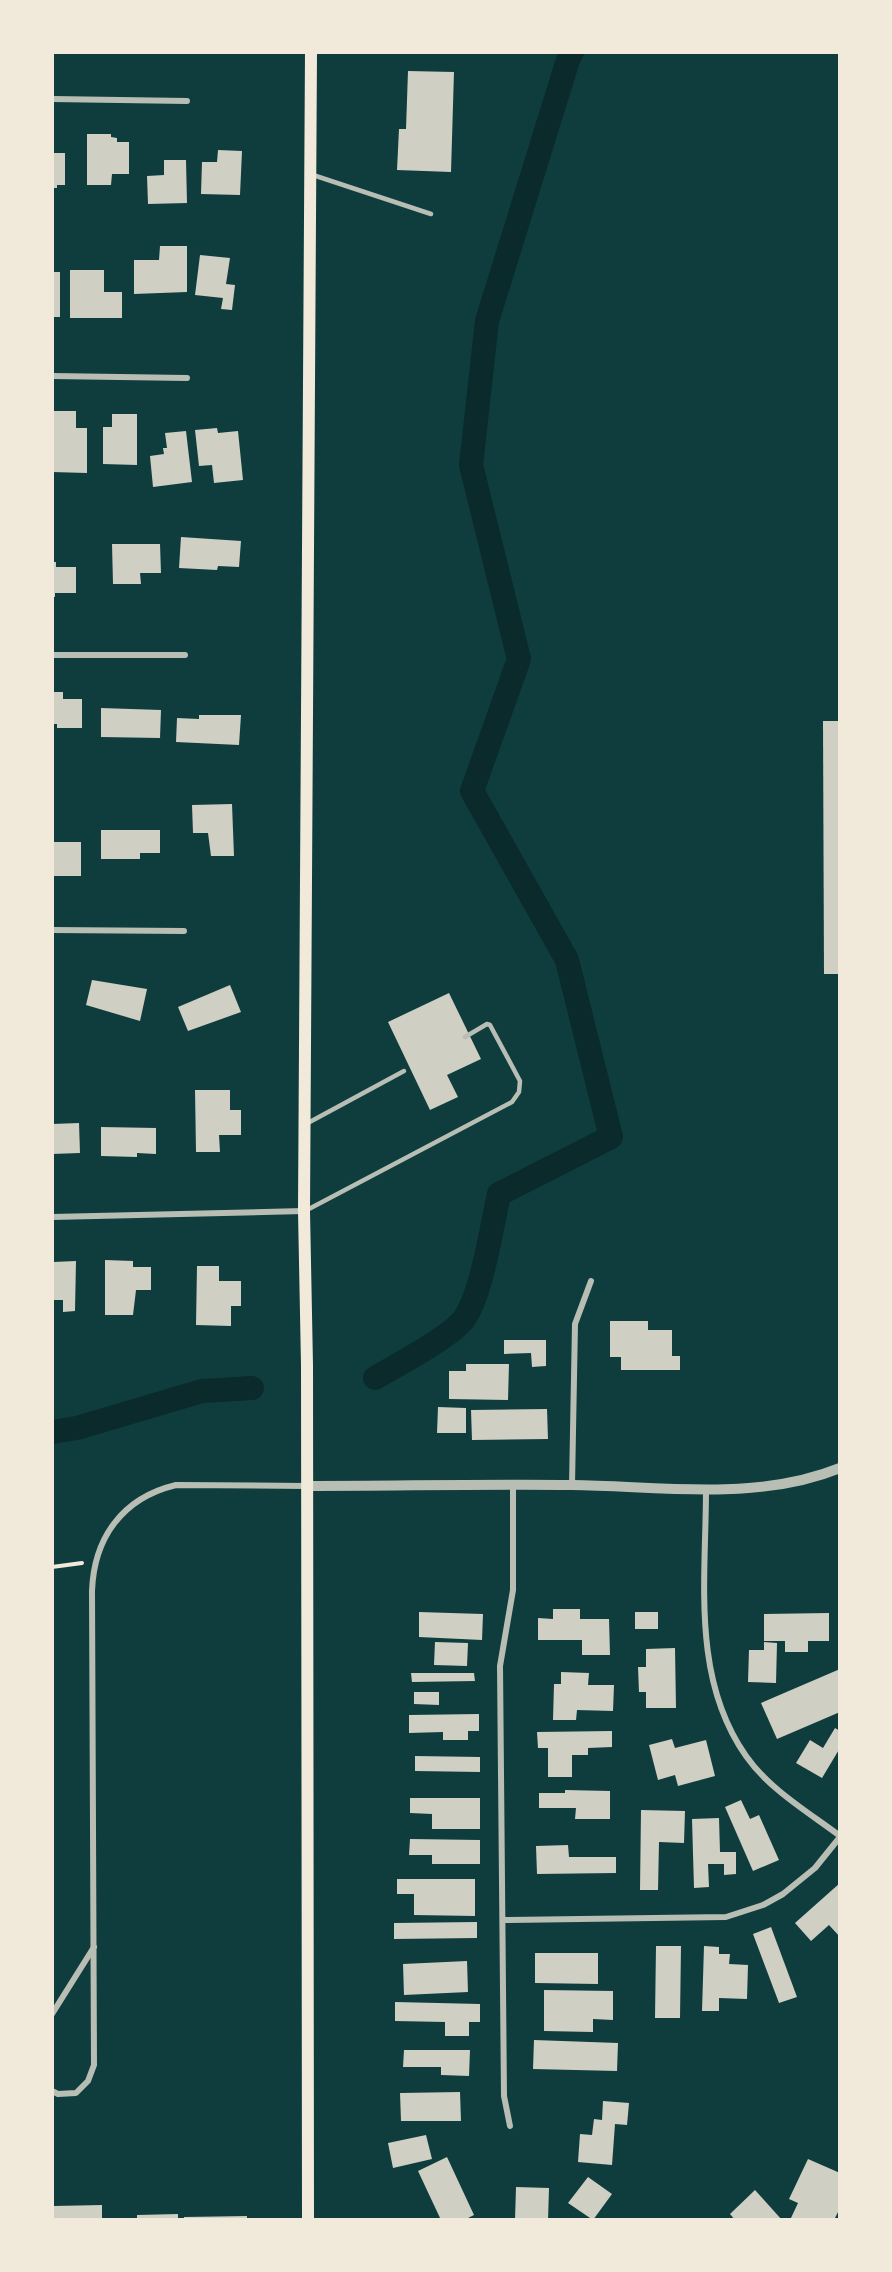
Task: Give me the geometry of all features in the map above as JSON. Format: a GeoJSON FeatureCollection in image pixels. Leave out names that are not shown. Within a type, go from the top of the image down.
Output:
{"type":"FeatureCollection","features":[{"type":"Feature","properties":{"kind":"main road"},"geometry":{"type":"LineString","coordinates":[[308,2220],[307,1486],[304,1211],[311,52]]}},
{"type":"Feature","properties":{"kind":"street"},"geometry":{"type":"LineString","coordinates":[[52,99],[187,101]]}},
{"type":"Feature","properties":{"kind":"street"},"geometry":{"type":"LineString","coordinates":[[52,376],[187,378]]}},
{"type":"Feature","properties":{"kind":"street"},"geometry":{"type":"LineString","coordinates":[[52,655],[185,655]]}},
{"type":"Feature","properties":{"kind":"street"},"geometry":{"type":"LineString","coordinates":[[52,930],[184,931]]}},
{"type":"Feature","properties":{"kind":"street"},"geometry":{"type":"LineString","coordinates":[[52,1217],[304,1211]]}},
{"type":"Feature","properties":{"kind":"street"},"geometry":{"type":"LineString","coordinates":[[572,1485],[575,1324],[591,1281]]}},
{"type":"Feature","properties":{"kind":"street"},"geometry":{"type":"LineString","coordinates":[[52,2091],[58,2094],[76,2093],[88,2081],[94,2065],[92,1591],[95,1562],[103,1539],[123,1515],[157,1490],[176,1485],[572,1485],[706,1489],[783,1483],[819,1477],[840,1468]]}},
{"type":"Feature","properties":{"kind":"street"},"geometry":{"type":"LineString","coordinates":[[510,2126],[504,2096],[500,1666],[513,1590],[513,1485]]}},
{"type":"Feature","properties":{"kind":"street"},"geometry":{"type":"LineString","coordinates":[[503,1920],[726,1917],[763,1905],[783,1894],[815,1868],[840,1837],[773,1785],[746,1756],[717,1698],[705,1641],[706,1489]]}},
{"type":"Feature","properties":{"kind":"street"},"geometry":{"type":"LineString","coordinates":[[52,2014],[94,1947]]}},
{"type":"Feature","properties":{"kind":"lane"},"geometry":{"type":"LineString","coordinates":[[310,174],[431,214]]}},
{"type":"Feature","properties":{"kind":"lane"},"geometry":{"type":"LineString","coordinates":[[304,1211],[512,1102],[519,1092],[519,1081],[490,1025],[487,1024],[465,1037]]}},
{"type":"Feature","properties":{"kind":"lane"},"geometry":{"type":"LineString","coordinates":[[306,1124],[404,1071]]}},
{"type":"Feature","properties":{"kind":"path"},"geometry":{"type":"LineString","coordinates":[[52,1567],[95,1562]]}},
{"type":"Feature","properties":{"kind":"building"},"geometry":{"type":"Polygon","coordinates":[[[408,71],[454,72],[451,172],[397,170],[399,129],[406,129],[408,71]]]}},
{"type":"Feature","properties":{"kind":"building"},"geometry":{"type":"Polygon","coordinates":[[[87,134],[111,134],[111,137],[117,138],[117,142],[129,142],[129,174],[112,174],[111,185],[87,185],[87,134]]]}},
{"type":"Feature","properties":{"kind":"building"},"geometry":{"type":"Polygon","coordinates":[[[218,150],[242,151],[240,195],[201,194],[202,162],[217,162],[218,150]]]}},
{"type":"Feature","properties":{"kind":"building"},"geometry":{"type":"Polygon","coordinates":[[[52,153],[65,153],[65,185],[57,185],[57,188],[52,188],[52,153]]]}},
{"type":"Feature","properties":{"kind":"building"},"geometry":{"type":"Polygon","coordinates":[[[164,160],[186,160],[187,203],[148,204],[147,176],[164,175],[164,160]]]}},
{"type":"Feature","properties":{"kind":"building"},"geometry":{"type":"Polygon","coordinates":[[[160,246],[187,246],[187,292],[134,294],[134,260],[159,260],[160,246]]]}},
{"type":"Feature","properties":{"kind":"building"},"geometry":{"type":"Polygon","coordinates":[[[200,255],[230,258],[226,284],[235,285],[232,310],[221,309],[223,298],[195,295],[200,255]]]}},
{"type":"Feature","properties":{"kind":"building"},"geometry":{"type":"Polygon","coordinates":[[[70,270],[104,270],[104,292],[122,292],[122,318],[70,318],[70,270]]]}},
{"type":"Feature","properties":{"kind":"building"},"geometry":{"type":"Polygon","coordinates":[[[52,272],[60,272],[60,317],[52,317],[52,272]]]}},
{"type":"Feature","properties":{"kind":"building"},"geometry":{"type":"Polygon","coordinates":[[[53,411],[76,411],[76,428],[87,428],[87,473],[52,472],[53,411]]]}},
{"type":"Feature","properties":{"kind":"building"},"geometry":{"type":"Polygon","coordinates":[[[112,414],[137,414],[137,465],[103,464],[103,427],[112,427],[112,414]]]}},
{"type":"Feature","properties":{"kind":"building"},"geometry":{"type":"Polygon","coordinates":[[[217,428],[218,433],[238,431],[243,480],[214,483],[212,465],[199,466],[195,430],[217,428]]]}},
{"type":"Feature","properties":{"kind":"building"},"geometry":{"type":"Polygon","coordinates":[[[186,431],[192,482],[153,487],[150,456],[164,454],[163,448],[167,448],[165,433],[186,431]]]}},
{"type":"Feature","properties":{"kind":"building"},"geometry":{"type":"Polygon","coordinates":[[[181,537],[241,541],[239,567],[218,566],[217,570],[179,568],[181,537]]]}},
{"type":"Feature","properties":{"kind":"building"},"geometry":{"type":"Polygon","coordinates":[[[112,544],[160,544],[161,573],[140,573],[141,584],[113,584],[112,544]]]}},
{"type":"Feature","properties":{"kind":"building"},"geometry":{"type":"Polygon","coordinates":[[[52,562],[56,562],[56,567],[76,567],[76,593],[55,593],[55,597],[52,597],[52,562]]]}},
{"type":"Feature","properties":{"kind":"building"},"geometry":{"type":"Polygon","coordinates":[[[52,692],[63,692],[63,699],[82,699],[82,728],[57,728],[57,724],[52,724],[52,692]]]}},
{"type":"Feature","properties":{"kind":"building"},"geometry":{"type":"Polygon","coordinates":[[[101,708],[161,710],[160,738],[101,737],[101,708]]]}},
{"type":"Feature","properties":{"kind":"building"},"geometry":{"type":"Polygon","coordinates":[[[199,715],[241,715],[239,745],[176,742],[177,718],[199,719],[199,715]]]}},
{"type":"Feature","properties":{"kind":"building"},"geometry":{"type":"Polygon","coordinates":[[[823,721],[840,721],[840,974],[824,974],[823,721]]]}},
{"type":"Feature","properties":{"kind":"building"},"geometry":{"type":"Polygon","coordinates":[[[232,804],[234,856],[211,856],[208,833],[193,833],[192,805],[232,804]]]}},
{"type":"Feature","properties":{"kind":"building"},"geometry":{"type":"Polygon","coordinates":[[[101,830],[160,830],[160,853],[140,853],[140,859],[101,859],[101,830]]]}},
{"type":"Feature","properties":{"kind":"building"},"geometry":{"type":"Polygon","coordinates":[[[52,842],[81,842],[81,876],[52,876],[52,842]]]}},
{"type":"Feature","properties":{"kind":"building"},"geometry":{"type":"Polygon","coordinates":[[[92,980],[147,989],[140,1021],[86,1005],[92,980]]]}},
{"type":"Feature","properties":{"kind":"building"},"geometry":{"type":"Polygon","coordinates":[[[230,985],[241,1012],[188,1031],[178,1007],[230,985]]]}},
{"type":"Feature","properties":{"kind":"building"},"geometry":{"type":"Polygon","coordinates":[[[449,993],[481,1059],[447,1075],[458,1097],[430,1110],[388,1022],[449,993]]]}},
{"type":"Feature","properties":{"kind":"building"},"geometry":{"type":"Polygon","coordinates":[[[195,1090],[230,1090],[230,1110],[241,1110],[241,1135],[219,1135],[220,1152],[196,1152],[195,1090]]]}},
{"type":"Feature","properties":{"kind":"building"},"geometry":{"type":"Polygon","coordinates":[[[79,1123],[80,1153],[52,1154],[52,1124],[79,1123]]]}},
{"type":"Feature","properties":{"kind":"building"},"geometry":{"type":"Polygon","coordinates":[[[101,1127],[156,1128],[156,1154],[137,1153],[137,1157],[101,1156],[101,1127]]]}},
{"type":"Feature","properties":{"kind":"building"},"geometry":{"type":"Polygon","coordinates":[[[105,1260],[133,1261],[133,1267],[151,1267],[151,1290],[136,1290],[133,1315],[105,1315],[105,1260]]]}},
{"type":"Feature","properties":{"kind":"building"},"geometry":{"type":"Polygon","coordinates":[[[76,1261],[75,1311],[63,1312],[63,1300],[52,1300],[53,1262],[76,1261]]]}},
{"type":"Feature","properties":{"kind":"building"},"geometry":{"type":"Polygon","coordinates":[[[197,1266],[219,1266],[219,1281],[241,1281],[241,1306],[231,1306],[231,1326],[196,1325],[197,1266]]]}},
{"type":"Feature","properties":{"kind":"building"},"geometry":{"type":"Polygon","coordinates":[[[610,1321],[648,1321],[648,1330],[672,1330],[672,1356],[680,1356],[680,1370],[621,1370],[621,1357],[610,1357],[610,1321]]]}},
{"type":"Feature","properties":{"kind":"building"},"geometry":{"type":"Polygon","coordinates":[[[504,1340],[546,1340],[546,1366],[532,1367],[531,1353],[504,1354],[504,1340]]]}},
{"type":"Feature","properties":{"kind":"building"},"geometry":{"type":"Polygon","coordinates":[[[466,1364],[509,1364],[508,1400],[449,1399],[449,1371],[466,1371],[466,1364]]]}},
{"type":"Feature","properties":{"kind":"building"},"geometry":{"type":"Polygon","coordinates":[[[438,1407],[466,1408],[466,1433],[437,1433],[438,1407]]]}},
{"type":"Feature","properties":{"kind":"building"},"geometry":{"type":"Polygon","coordinates":[[[547,1409],[548,1439],[472,1440],[471,1410],[547,1409]]]}},
{"type":"Feature","properties":{"kind":"building"},"geometry":{"type":"Polygon","coordinates":[[[553,1609],[580,1609],[580,1619],[609,1619],[610,1655],[582,1655],[582,1640],[538,1640],[538,1618],[553,1619],[553,1609]]]}},
{"type":"Feature","properties":{"kind":"building"},"geometry":{"type":"Polygon","coordinates":[[[419,1612],[483,1614],[482,1640],[419,1637],[419,1612]]]}},
{"type":"Feature","properties":{"kind":"building"},"geometry":{"type":"Polygon","coordinates":[[[635,1612],[658,1612],[658,1629],[635,1629],[635,1612]]]}},
{"type":"Feature","properties":{"kind":"building"},"geometry":{"type":"Polygon","coordinates":[[[829,1613],[829,1641],[808,1641],[808,1652],[785,1652],[785,1641],[764,1641],[764,1614],[829,1613]]]}},
{"type":"Feature","properties":{"kind":"building"},"geometry":{"type":"Polygon","coordinates":[[[435,1642],[468,1643],[467,1666],[434,1665],[435,1642]]]}},
{"type":"Feature","properties":{"kind":"building"},"geometry":{"type":"Polygon","coordinates":[[[764,1642],[777,1643],[776,1683],[748,1682],[749,1650],[764,1650],[764,1642]]]}},
{"type":"Feature","properties":{"kind":"building"},"geometry":{"type":"Polygon","coordinates":[[[675,1648],[676,1708],[646,1708],[646,1692],[639,1692],[638,1667],[646,1667],[646,1649],[675,1648]]]}},
{"type":"Feature","properties":{"kind":"building"},"geometry":{"type":"Polygon","coordinates":[[[840,1669],[840,1712],[777,1739],[761,1703],[840,1669]]]}},
{"type":"Feature","properties":{"kind":"building"},"geometry":{"type":"Polygon","coordinates":[[[561,1672],[589,1673],[588,1685],[614,1685],[613,1711],[577,1710],[576,1720],[553,1720],[554,1684],[561,1684],[561,1672]]]}},
{"type":"Feature","properties":{"kind":"building"},"geometry":{"type":"Polygon","coordinates":[[[411,1673],[474,1673],[475,1681],[412,1682],[411,1673]]]}},
{"type":"Feature","properties":{"kind":"building"},"geometry":{"type":"Polygon","coordinates":[[[414,1692],[439,1692],[439,1705],[414,1704],[414,1692]]]}},
{"type":"Feature","properties":{"kind":"building"},"geometry":{"type":"Polygon","coordinates":[[[479,1714],[479,1731],[468,1731],[468,1740],[443,1740],[443,1732],[409,1733],[409,1715],[479,1714]]]}},
{"type":"Feature","properties":{"kind":"building"},"geometry":{"type":"Polygon","coordinates":[[[835,1728],[840,1731],[840,1748],[822,1778],[796,1763],[810,1740],[823,1748],[835,1728]]]}},
{"type":"Feature","properties":{"kind":"building"},"geometry":{"type":"Polygon","coordinates":[[[612,1731],[612,1747],[588,1748],[588,1755],[572,1755],[572,1777],[548,1777],[548,1748],[538,1748],[537,1732],[612,1731]]]}},
{"type":"Feature","properties":{"kind":"building"},"geometry":{"type":"Polygon","coordinates":[[[672,1739],[675,1748],[706,1740],[715,1776],[678,1786],[675,1775],[658,1780],[649,1745],[672,1739]]]}},
{"type":"Feature","properties":{"kind":"building"},"geometry":{"type":"Polygon","coordinates":[[[415,1756],[480,1757],[480,1772],[415,1771],[415,1756]]]}},
{"type":"Feature","properties":{"kind":"building"},"geometry":{"type":"Polygon","coordinates":[[[565,1790],[610,1791],[610,1819],[575,1819],[576,1808],[539,1808],[539,1793],[565,1793],[565,1790]]]}},
{"type":"Feature","properties":{"kind":"building"},"geometry":{"type":"Polygon","coordinates":[[[410,1798],[480,1798],[480,1829],[432,1829],[432,1814],[410,1813],[410,1798]]]}},
{"type":"Feature","properties":{"kind":"building"},"geometry":{"type":"Polygon","coordinates":[[[741,1800],[750,1819],[759,1815],[779,1860],[753,1871],[725,1807],[741,1800]]]}},
{"type":"Feature","properties":{"kind":"building"},"geometry":{"type":"Polygon","coordinates":[[[641,1810],[685,1811],[684,1843],[659,1842],[658,1890],[640,1890],[641,1810]]]}},
{"type":"Feature","properties":{"kind":"building"},"geometry":{"type":"Polygon","coordinates":[[[719,1818],[720,1852],[736,1852],[736,1874],[724,1875],[724,1864],[708,1864],[709,1887],[694,1888],[692,1819],[719,1818]]]}},
{"type":"Feature","properties":{"kind":"building"},"geometry":{"type":"Polygon","coordinates":[[[410,1839],[480,1840],[480,1864],[432,1864],[432,1855],[409,1855],[410,1839]]]}},
{"type":"Feature","properties":{"kind":"building"},"geometry":{"type":"Polygon","coordinates":[[[568,1845],[569,1857],[616,1857],[616,1873],[537,1874],[536,1846],[568,1845]]]}},
{"type":"Feature","properties":{"kind":"building"},"geometry":{"type":"Polygon","coordinates":[[[397,1879],[475,1879],[475,1916],[414,1915],[414,1894],[397,1894],[397,1879]]]}},
{"type":"Feature","properties":{"kind":"building"},"geometry":{"type":"Polygon","coordinates":[[[840,1883],[840,1937],[829,1925],[811,1941],[795,1923],[840,1883]]]}},
{"type":"Feature","properties":{"kind":"building"},"geometry":{"type":"Polygon","coordinates":[[[477,1922],[477,1938],[394,1939],[394,1923],[477,1922]]]}},
{"type":"Feature","properties":{"kind":"building"},"geometry":{"type":"Polygon","coordinates":[[[771,1927],[797,1997],[779,2003],[753,1934],[771,1927]]]}},
{"type":"Feature","properties":{"kind":"building"},"geometry":{"type":"Polygon","coordinates":[[[656,1946],[681,1946],[680,2018],[655,2018],[656,1946]]]}},
{"type":"Feature","properties":{"kind":"building"},"geometry":{"type":"Polygon","coordinates":[[[704,1946],[719,1947],[719,1954],[730,1954],[729,1964],[748,1965],[747,1999],[719,1998],[719,2011],[702,2011],[704,1946]]]}},
{"type":"Feature","properties":{"kind":"building"},"geometry":{"type":"Polygon","coordinates":[[[535,1953],[598,1953],[598,1984],[535,1983],[535,1953]]]}},
{"type":"Feature","properties":{"kind":"building"},"geometry":{"type":"Polygon","coordinates":[[[467,1961],[468,1992],[404,1995],[403,1964],[467,1961]]]}},
{"type":"Feature","properties":{"kind":"building"},"geometry":{"type":"Polygon","coordinates":[[[544,1990],[613,1991],[613,2020],[593,2019],[593,2032],[544,2031],[544,1990]]]}},
{"type":"Feature","properties":{"kind":"building"},"geometry":{"type":"Polygon","coordinates":[[[395,2002],[480,2004],[480,2022],[469,2022],[469,2036],[445,2036],[445,2022],[395,2021],[395,2002]]]}},
{"type":"Feature","properties":{"kind":"building"},"geometry":{"type":"Polygon","coordinates":[[[534,2040],[618,2043],[617,2071],[533,2069],[534,2040]]]}},
{"type":"Feature","properties":{"kind":"building"},"geometry":{"type":"Polygon","coordinates":[[[404,2050],[470,2050],[469,2076],[441,2075],[441,2067],[403,2067],[404,2050]]]}},
{"type":"Feature","properties":{"kind":"building"},"geometry":{"type":"Polygon","coordinates":[[[460,2092],[461,2121],[401,2121],[400,2093],[460,2092]]]}},
{"type":"Feature","properties":{"kind":"building"},"geometry":{"type":"Polygon","coordinates":[[[603,2101],[629,2103],[627,2125],[615,2124],[612,2165],[578,2162],[580,2134],[592,2135],[594,2119],[602,2120],[603,2101]]]}},
{"type":"Feature","properties":{"kind":"building"},"geometry":{"type":"Polygon","coordinates":[[[426,2135],[432,2159],[393,2168],[388,2143],[426,2135]]]}},
{"type":"Feature","properties":{"kind":"building"},"geometry":{"type":"Polygon","coordinates":[[[447,2157],[474,2215],[464,2220],[441,2220],[418,2171],[447,2157]]]}},
{"type":"Feature","properties":{"kind":"building"},"geometry":{"type":"Polygon","coordinates":[[[808,2159],[840,2173],[840,2208],[834,2220],[791,2218],[798,2203],[789,2199],[808,2159]]]}},
{"type":"Feature","properties":{"kind":"building"},"geometry":{"type":"Polygon","coordinates":[[[588,2177],[612,2194],[593,2220],[568,2203],[588,2177]]]}},
{"type":"Feature","properties":{"kind":"building"},"geometry":{"type":"Polygon","coordinates":[[[516,2187],[549,2188],[548,2220],[515,2220],[516,2187]]]}},
{"type":"Feature","properties":{"kind":"building"},"geometry":{"type":"Polygon","coordinates":[[[755,2190],[782,2220],[735,2220],[730,2214],[755,2190]]]}},
{"type":"Feature","properties":{"kind":"building"},"geometry":{"type":"Polygon","coordinates":[[[102,2205],[102,2220],[54,2220],[54,2206],[102,2205]]]}},
{"type":"Feature","properties":{"kind":"building"},"geometry":{"type":"Polygon","coordinates":[[[178,2214],[178,2220],[137,2220],[137,2215],[178,2214]]]}},
{"type":"Feature","properties":{"kind":"building"},"geometry":{"type":"Polygon","coordinates":[[[247,2216],[247,2220],[184,2220],[184,2217],[247,2216]]]}},
{"type":"Feature","properties":{"kind":"waterway"},"geometry":{"type":"LineString","coordinates":[[375,1378],[435,1343],[464,1319],[481,1277],[499,1194],[611,1137],[567,960],[472,791],[519,659],[471,465],[487,321],[572,52]]}},
{"type":"Feature","properties":{"kind":"waterway"},"geometry":{"type":"LineString","coordinates":[[52,1432],[77,1428],[202,1391],[252,1388]]}}]}
